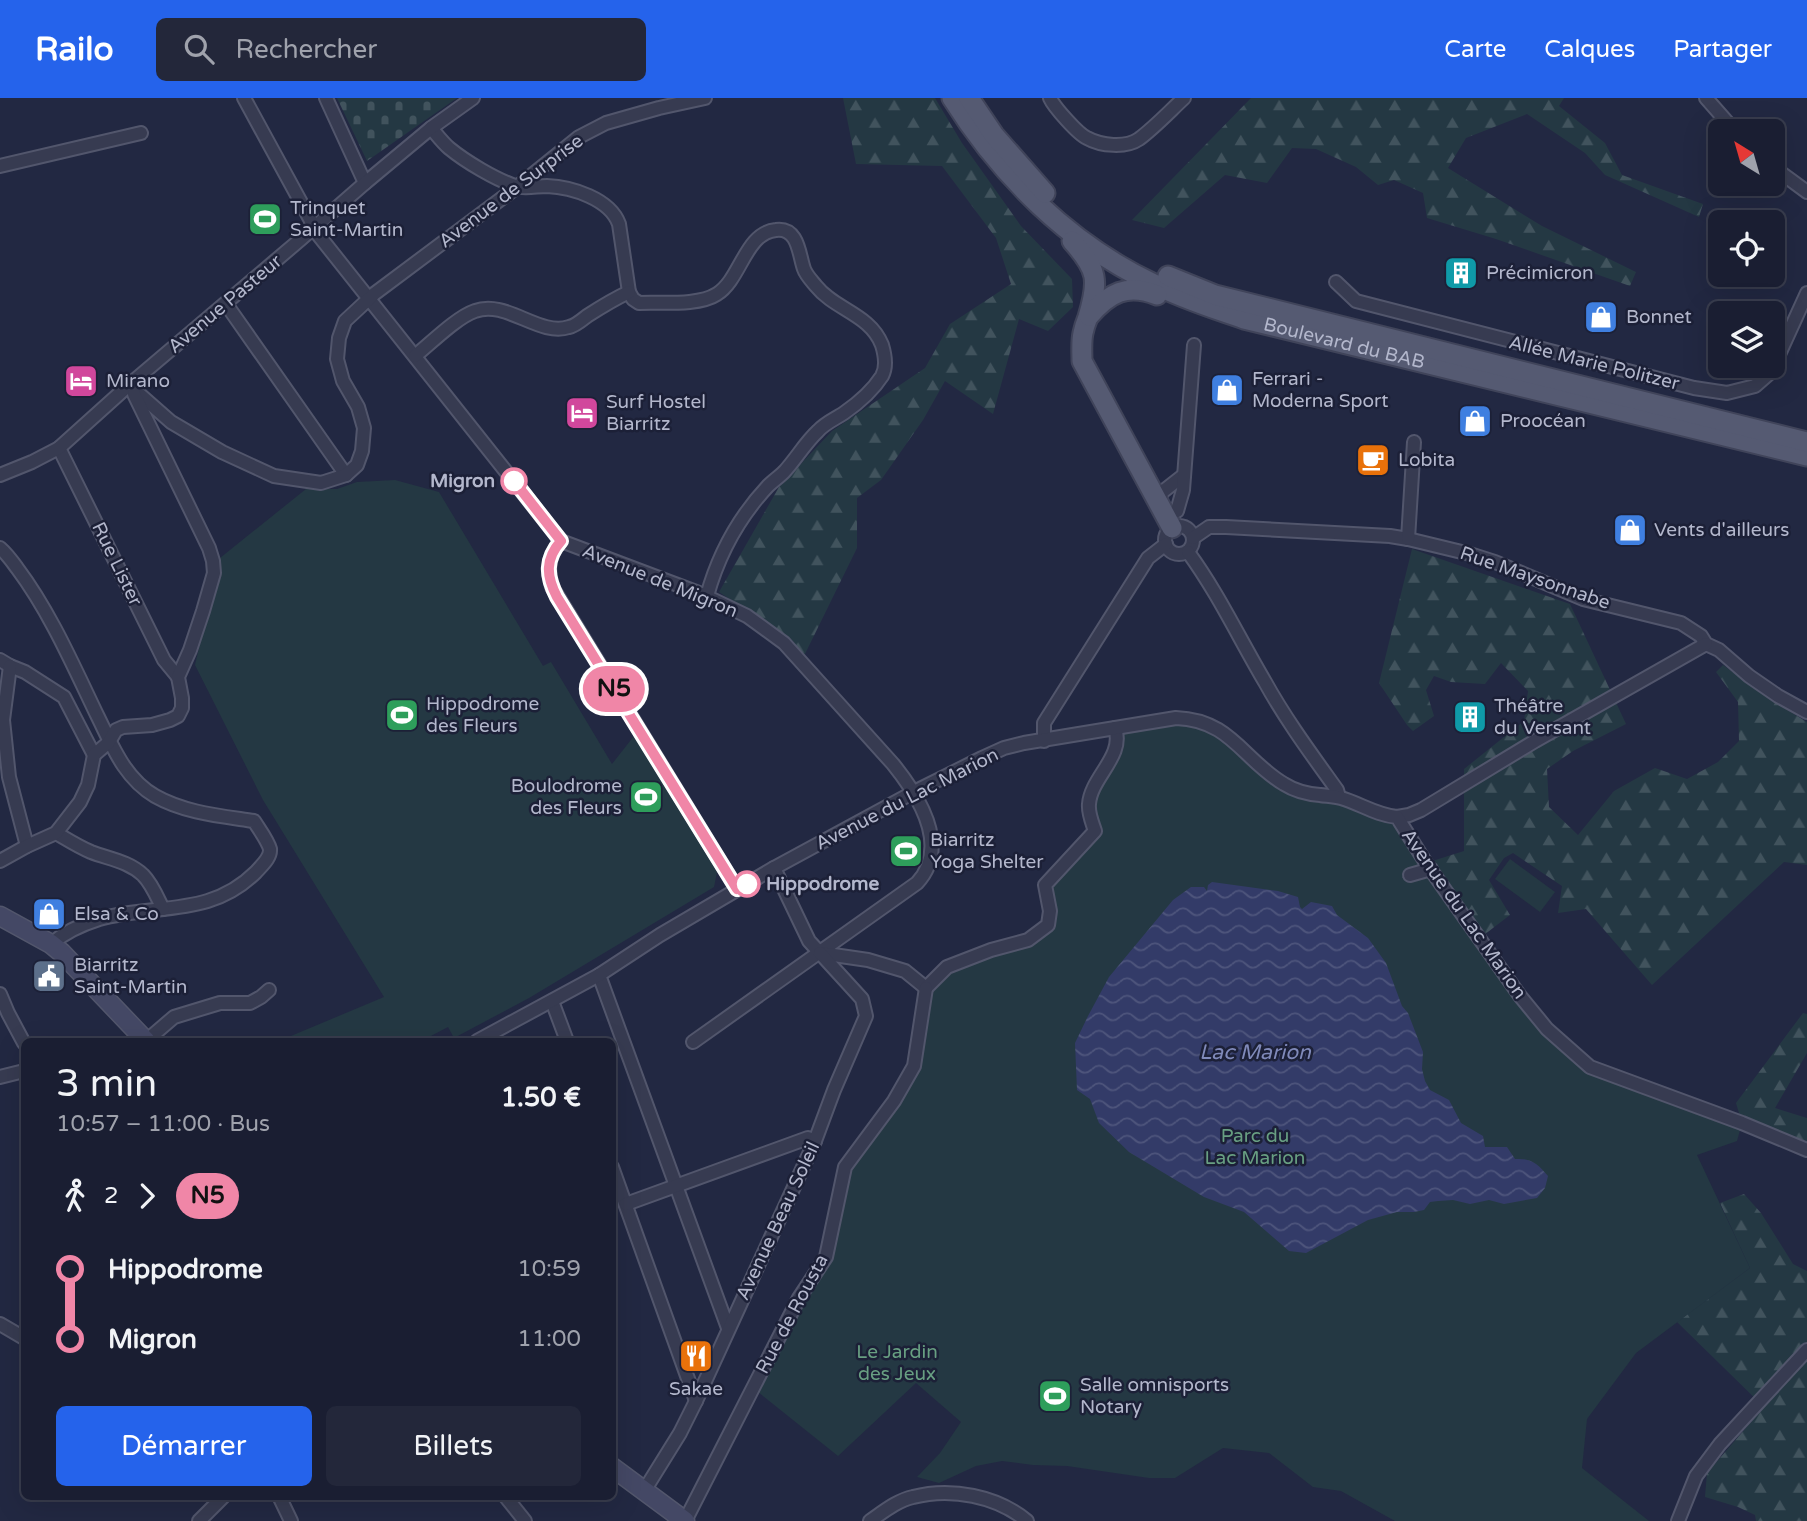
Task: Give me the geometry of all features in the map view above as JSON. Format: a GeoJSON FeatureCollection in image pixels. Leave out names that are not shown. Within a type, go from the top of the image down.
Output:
{"type":"FeatureCollection","features":[{"type":"Feature","properties":{"kind":"main road","name":"Boulevard du BAB"},"geometry":{"type":"LineString","coordinates":[[952,98],[985,147],[1009,175],[1065,228],[1125,269],[1189,300],[1244,318],[1807,456]]}},
{"type":"Feature","properties":{"kind":"main road","name":"Boulevard du BAB"},"geometry":{"type":"LineString","coordinates":[[969,98],[993,135],[1024,171],[1072,217],[1105,242],[1182,283],[1249,304],[1807,442]]}},
{"type":"Feature","properties":{"kind":"main road"},"geometry":{"type":"LineString","coordinates":[[1065,228],[1073,243],[1083,252],[1095,279],[1083,332],[1082,361],[1170,516]]}},
{"type":"Feature","properties":{"kind":"main road"},"geometry":{"type":"LineString","coordinates":[[1088,316],[1101,302],[1116,293],[1132,289],[1152,293],[1184,306],[1244,318]]}},
{"type":"Feature","properties":{"kind":"street","name":"Avenue de Migron"},"geometry":{"type":"LineString","coordinates":[[244,98],[314,228],[561,541],[707,596],[747,616],[784,643],[915,792],[931,836],[930,863],[925,875],[694,1042]]}},
{"type":"Feature","properties":{"kind":"street"},"geometry":{"type":"LineString","coordinates":[[326,98],[365,183]]}},
{"type":"Feature","properties":{"kind":"street","name":"Avenue Pasteur"},"geometry":{"type":"LineString","coordinates":[[0,475],[32,463],[59,448],[365,183],[431,128],[473,98]]}},
{"type":"Feature","properties":{"kind":"street","name":"Avenue de Surprise"},"geometry":{"type":"LineString","coordinates":[[346,474],[357,465],[362,451],[364,428],[358,407],[343,381],[337,359],[345,321],[369,298],[579,137],[657,103],[705,98]]}},
{"type":"Feature","properties":{"kind":"street"},"geometry":{"type":"LineString","coordinates":[[1050,98],[1054,106],[1086,138],[1106,144],[1126,144],[1138,139],[1184,98]]}},
{"type":"Feature","properties":{"kind":"street"},"geometry":{"type":"LineString","coordinates":[[1706,98],[1724,119]]}},
{"type":"Feature","properties":{"kind":"street"},"geometry":{"type":"LineString","coordinates":[[431,128],[449,148],[517,187],[550,186],[598,199],[615,215],[619,224],[629,292],[639,303],[703,300],[716,294],[727,285],[752,245],[763,234],[783,230],[792,236],[800,248],[804,270],[822,294],[863,320],[875,331],[886,365],[881,376],[865,396],[818,431],[751,506],[723,551],[707,596]]}},
{"type":"Feature","properties":{"kind":"street"},"geometry":{"type":"LineString","coordinates":[[0,166],[141,133]]}},
{"type":"Feature","properties":{"kind":"street"},"geometry":{"type":"LineString","coordinates":[[1785,176],[1807,192]]}},
{"type":"Feature","properties":{"kind":"street","name":"Allée Marie Politzer"},"geometry":{"type":"LineString","coordinates":[[1336,282],[1356,301],[1694,388],[1727,393],[1755,386],[1771,372],[1807,293]]}},
{"type":"Feature","properties":{"kind":"street"},"geometry":{"type":"LineString","coordinates":[[415,356],[468,314],[479,309],[513,314],[551,329],[569,327],[629,292]]}},
{"type":"Feature","properties":{"kind":"street"},"geometry":{"type":"LineString","coordinates":[[129,385],[171,422],[222,452],[274,476],[321,482],[346,474],[226,304]]}},
{"type":"Feature","properties":{"kind":"street"},"geometry":{"type":"LineString","coordinates":[[1044,741],[1044,723],[1148,558],[1183,490],[1194,345]]}},
{"type":"Feature","properties":{"kind":"street"},"geometry":{"type":"LineString","coordinates":[[0,861],[57,833],[80,802],[88,785],[94,755],[116,730],[170,720],[178,716],[182,708],[178,677],[203,611],[214,573],[213,561],[129,385]]}},
{"type":"Feature","properties":{"kind":"street"},"geometry":{"type":"LineString","coordinates":[[1408,539],[1414,442]]}},
{"type":"Feature","properties":{"kind":"street","name":"Rue Lister"},"geometry":{"type":"LineString","coordinates":[[59,448],[164,660],[178,677]]}},
{"type":"Feature","properties":{"kind":"street"},"geometry":{"type":"LineString","coordinates":[[1170,516],[1193,545],[1188,552],[1171,552],[1170,516],[1184,475]]}},
{"type":"Feature","properties":{"kind":"street","name":"Rue Maysonnabe"},"geometry":{"type":"LineString","coordinates":[[1170,516],[1209,527],[1390,536],[1470,554],[1583,599],[1681,623],[1749,676],[1807,712]]}},
{"type":"Feature","properties":{"kind":"street"},"geometry":{"type":"LineString","coordinates":[[561,541],[552,551],[548,573],[552,587],[737,889]]}},
{"type":"Feature","properties":{"kind":"street"},"geometry":{"type":"LineString","coordinates":[[0,548],[40,603],[125,770],[154,796],[175,805],[254,821],[270,848],[269,856],[259,868],[233,891],[196,905],[97,919],[51,944]]}},
{"type":"Feature","properties":{"kind":"street"},"geometry":{"type":"LineString","coordinates":[[1188,552],[1214,591],[1266,684],[1337,790],[1339,797]]}},
{"type":"Feature","properties":{"kind":"street"},"geometry":{"type":"LineString","coordinates":[[1397,817],[1421,810],[1535,741],[1706,644]]}},
{"type":"Feature","properties":{"kind":"street"},"geometry":{"type":"LineString","coordinates":[[27,846],[9,777],[3,720],[5,663],[26,672],[64,697],[94,755]]}},
{"type":"Feature","properties":{"kind":"street"},"geometry":{"type":"LineString","coordinates":[[64,697],[84,688]]}},
{"type":"Feature","properties":{"kind":"street","name":"Avenue du Lac Marion"},"geometry":{"type":"LineString","coordinates":[[483,1038],[599,975],[660,935],[774,868],[915,792],[1004,748],[1188,718],[1226,734],[1269,773],[1298,791],[1339,797],[1385,816],[1397,817],[1520,996],[1547,1028],[1590,1067],[1807,1150]]}},
{"type":"Feature","properties":{"kind":"street"},"geometry":{"type":"LineString","coordinates":[[820,953],[868,960],[905,971],[926,988],[947,967],[991,950],[1028,940],[1048,925],[1050,912],[1045,885],[1095,831],[1089,813],[1089,801],[1116,747],[1118,735],[1115,728]]}},
{"type":"Feature","properties":{"kind":"street"},"geometry":{"type":"LineString","coordinates":[[57,833],[77,846],[129,865],[143,875],[152,886],[163,909]]}},
{"type":"Feature","properties":{"kind":"street","name":"Avenue Beau Soleil"},"geometry":{"type":"LineString","coordinates":[[644,1491],[680,1433],[696,1401],[815,1141],[866,1016],[862,999],[809,941],[774,868]]}},
{"type":"Feature","properties":{"kind":"street"},"geometry":{"type":"LineString","coordinates":[[1410,875],[1431,869]]}},
{"type":"Feature","properties":{"kind":"street"},"geometry":{"type":"LineString","coordinates":[[0,916],[51,944],[143,1038]]}},
{"type":"Feature","properties":{"kind":"street"},"geometry":{"type":"LineString","coordinates":[[599,975],[728,1328]]}},
{"type":"Feature","properties":{"kind":"street","name":"Rue de Rousta"},"geometry":{"type":"LineString","coordinates":[[685,1521],[799,1298],[826,1257],[845,1167],[894,1101],[914,1066],[926,988]]}},
{"type":"Feature","properties":{"kind":"street"},"geometry":{"type":"LineString","coordinates":[[150,1038],[174,1017],[219,1003],[250,1003],[269,990]]}},
{"type":"Feature","properties":{"kind":"street"},"geometry":{"type":"LineString","coordinates":[[0,994],[21,1038]]}},
{"type":"Feature","properties":{"kind":"street"},"geometry":{"type":"LineString","coordinates":[[552,1001],[566,1038]]}},
{"type":"Feature","properties":{"kind":"street"},"geometry":{"type":"LineString","coordinates":[[0,1077],[21,1071]]}},
{"type":"Feature","properties":{"kind":"street"},"geometry":{"type":"LineString","coordinates":[[626,1204],[808,1139],[815,1141]]}},
{"type":"Feature","properties":{"kind":"street"},"geometry":{"type":"LineString","coordinates":[[616,1178],[696,1401]]}},
{"type":"Feature","properties":{"kind":"street"},"geometry":{"type":"LineString","coordinates":[[0,1324],[21,1336]]}},
{"type":"Feature","properties":{"kind":"street"},"geometry":{"type":"LineString","coordinates":[[1678,1521],[1696,1476],[1720,1444],[1807,1350]]}},
{"type":"Feature","properties":{"kind":"street"},"geometry":{"type":"LineString","coordinates":[[616,1470],[685,1521]]}},
{"type":"Feature","properties":{"kind":"street"},"geometry":{"type":"LineString","coordinates":[[870,1521],[911,1497],[945,1493],[999,1503],[1027,1521]]}},
{"type":"Feature","properties":{"kind":"street"},"geometry":{"type":"LineString","coordinates":[[199,1521],[220,1500]]}},
{"type":"Feature","properties":{"kind":"street"},"geometry":{"type":"LineString","coordinates":[[281,1500],[291,1521]]}},
{"type":"Feature","properties":{"kind":"street"},"geometry":{"type":"LineString","coordinates":[[508,1500],[525,1521]]}},
{"type":"Feature","properties":{"kind":"green space"},"geometry":{"type":"Polygon","coordinates":[[[337,98],[457,98],[367,161],[337,98]]]}},
{"type":"Feature","properties":{"kind":"green space"},"geometry":{"type":"Polygon","coordinates":[[[843,98],[935,98],[962,143],[1021,226],[1072,279],[1073,307],[1048,331],[1019,319],[993,414],[945,381],[923,420],[881,480],[857,498],[857,548],[803,658],[772,627],[719,592],[779,487],[832,431],[925,368],[950,324],[1011,284],[996,238],[942,166],[856,164],[843,98]]]}},
{"type":"Feature","properties":{"kind":"green space"},"geometry":{"type":"Polygon","coordinates":[[[1251,98],[1564,98],[1559,106],[1605,143],[1622,175],[1703,204],[1699,217],[1605,175],[1585,153],[1527,114],[1466,138],[1448,168],[1542,226],[1636,272],[1630,286],[1427,218],[1423,193],[1394,180],[1378,185],[1356,167],[1316,149],[1292,148],[1267,183],[1225,175],[1164,228],[1132,220],[1251,98]]]}},
{"type":"Feature","properties":{"kind":"green space","name":"Hippodrome des Fleurs"},"geometry":{"type":"Polygon","coordinates":[[[395,480],[439,492],[543,666],[551,662],[612,764],[634,736],[717,872],[714,887],[529,998],[454,1038],[448,1027],[427,1038],[286,1038],[384,997],[263,800],[195,665],[220,558],[306,489],[337,489],[357,482],[395,480]]]}},
{"type":"Feature","properties":{"kind":"green space"},"geometry":{"type":"Polygon","coordinates":[[[1412,549],[1570,604],[1626,724],[1573,751],[1547,769],[1549,807],[1578,835],[1614,791],[1655,768],[1687,779],[1718,762],[1739,741],[1738,702],[1716,672],[1723,665],[1807,722],[1807,865],[1784,862],[1652,985],[1586,909],[1558,913],[1562,886],[1513,853],[1504,858],[1489,880],[1510,915],[1480,938],[1426,863],[1464,851],[1464,769],[1524,721],[1528,691],[1501,663],[1485,684],[1451,682],[1434,676],[1426,690],[1434,716],[1413,731],[1407,725],[1379,683],[1412,549]]]}},
{"type":"Feature","properties":{"kind":"green space","name":"Parc du Lac Marion"},"geometry":{"type":"Polygon","coordinates":[[[1202,722],[1283,784],[1397,817],[1520,996],[1590,1067],[1742,1123],[1737,1141],[1697,1155],[1750,1268],[1636,1353],[1587,1419],[1582,1468],[1649,1521],[1395,1521],[1341,1491],[1313,1487],[1269,1453],[1223,1448],[1175,1478],[1149,1478],[1067,1466],[1002,1461],[976,1466],[939,1483],[917,1477],[940,1453],[961,1422],[916,1383],[838,1456],[753,1388],[826,1257],[845,1167],[914,1066],[926,988],[947,967],[1048,925],[1045,885],[1095,831],[1089,813],[1116,747],[1115,728],[1202,722]]]}},
{"type":"Feature","properties":{"kind":"green space"},"geometry":{"type":"Polygon","coordinates":[[[1510,859],[1555,892],[1540,912],[1495,879],[1510,859]]]}},
{"type":"Feature","properties":{"kind":"green space"},"geometry":{"type":"Polygon","coordinates":[[[1803,1013],[1807,1014],[1807,1053],[1775,1108],[1807,1118],[1807,1141],[1742,1123],[1736,1103],[1803,1013]]]}},
{"type":"Feature","properties":{"kind":"green space"},"geometry":{"type":"Polygon","coordinates":[[[1744,1194],[1761,1213],[1793,1264],[1807,1271],[1807,1521],[1756,1521],[1755,1515],[1738,1507],[1705,1497],[1707,1473],[1764,1407],[1677,1322],[1750,1268],[1720,1203],[1744,1194]]]}},
{"type":"Feature","properties":{"kind":"water","name":"Lac Marion"},"geometry":{"type":"Polygon","coordinates":[[[1212,882],[1278,891],[1298,897],[1302,909],[1311,902],[1332,906],[1337,915],[1368,938],[1386,963],[1402,1006],[1408,1013],[1423,1052],[1422,1069],[1430,1090],[1449,1100],[1461,1123],[1483,1136],[1485,1147],[1507,1147],[1515,1159],[1533,1162],[1548,1176],[1545,1188],[1537,1198],[1504,1204],[1489,1200],[1470,1204],[1453,1200],[1430,1202],[1424,1210],[1397,1212],[1368,1220],[1306,1253],[1289,1251],[1244,1212],[1204,1197],[1129,1152],[1099,1123],[1090,1099],[1077,1090],[1075,1043],[1109,977],[1173,900],[1191,887],[1204,887],[1207,891],[1212,882]]]}},
{"type":"Feature","properties":{"kind":"bus line","name":"N5"},"geometry":{"type":"LineString","coordinates":[[514,481],[561,541],[552,551],[548,573],[557,597],[737,889],[747,884]]}},
{"type":"Feature","properties":{"kind":"place","name":"Trinquet Saint-Martin"},"geometry":{"type":"Point","coordinates":[265,219]}},
{"type":"Feature","properties":{"kind":"place","name":"Précimicron"},"geometry":{"type":"Point","coordinates":[1461,273]}},
{"type":"Feature","properties":{"kind":"place","name":"Bonnet"},"geometry":{"type":"Point","coordinates":[1601,317]}},
{"type":"Feature","properties":{"kind":"place","name":"Mirano"},"geometry":{"type":"Point","coordinates":[81,381]}},
{"type":"Feature","properties":{"kind":"place","name":"Ferrari - Moderna Sport"},"geometry":{"type":"Point","coordinates":[1227,390]}},
{"type":"Feature","properties":{"kind":"place","name":"Surf Hostel Biarritz"},"geometry":{"type":"Point","coordinates":[582,413]}},
{"type":"Feature","properties":{"kind":"place","name":"Proocéan"},"geometry":{"type":"Point","coordinates":[1475,421]}},
{"type":"Feature","properties":{"kind":"place","name":"Lobita"},"geometry":{"type":"Point","coordinates":[1373,460]}},
{"type":"Feature","properties":{"kind":"place","name":"Migron"},"geometry":{"type":"Point","coordinates":[514,481]}},
{"type":"Feature","properties":{"kind":"place","name":"Vents d'ailleurs"},"geometry":{"type":"Point","coordinates":[1630,530]}},
{"type":"Feature","properties":{"kind":"place","name":"Hippodrome des Fleurs"},"geometry":{"type":"Point","coordinates":[402,715]}},
{"type":"Feature","properties":{"kind":"place","name":"Théâtre du Versant"},"geometry":{"type":"Point","coordinates":[1470,717]}},
{"type":"Feature","properties":{"kind":"place","name":"Boulodrome des Fleurs"},"geometry":{"type":"Point","coordinates":[646,797]}},
{"type":"Feature","properties":{"kind":"place","name":"Biarritz Yoga Shelter"},"geometry":{"type":"Point","coordinates":[906,851]}},
{"type":"Feature","properties":{"kind":"place","name":"Hippodrome"},"geometry":{"type":"Point","coordinates":[747,884]}},
{"type":"Feature","properties":{"kind":"place","name":"Elsa & Co"},"geometry":{"type":"Point","coordinates":[49,914]}},
{"type":"Feature","properties":{"kind":"place","name":"Biarritz Saint-Martin"},"geometry":{"type":"Point","coordinates":[49,976]}},
{"type":"Feature","properties":{"kind":"place","name":"Sakae"},"geometry":{"type":"Point","coordinates":[696,1356]}},
{"type":"Feature","properties":{"kind":"place","name":"Salle omnisports Notary"},"geometry":{"type":"Point","coordinates":[1055,1396]}},
{"type":"Feature","properties":{"kind":"park label","name":"Le Jardin des Jeux"},"geometry":{"type":"Point","coordinates":[897,1363]}}]}
